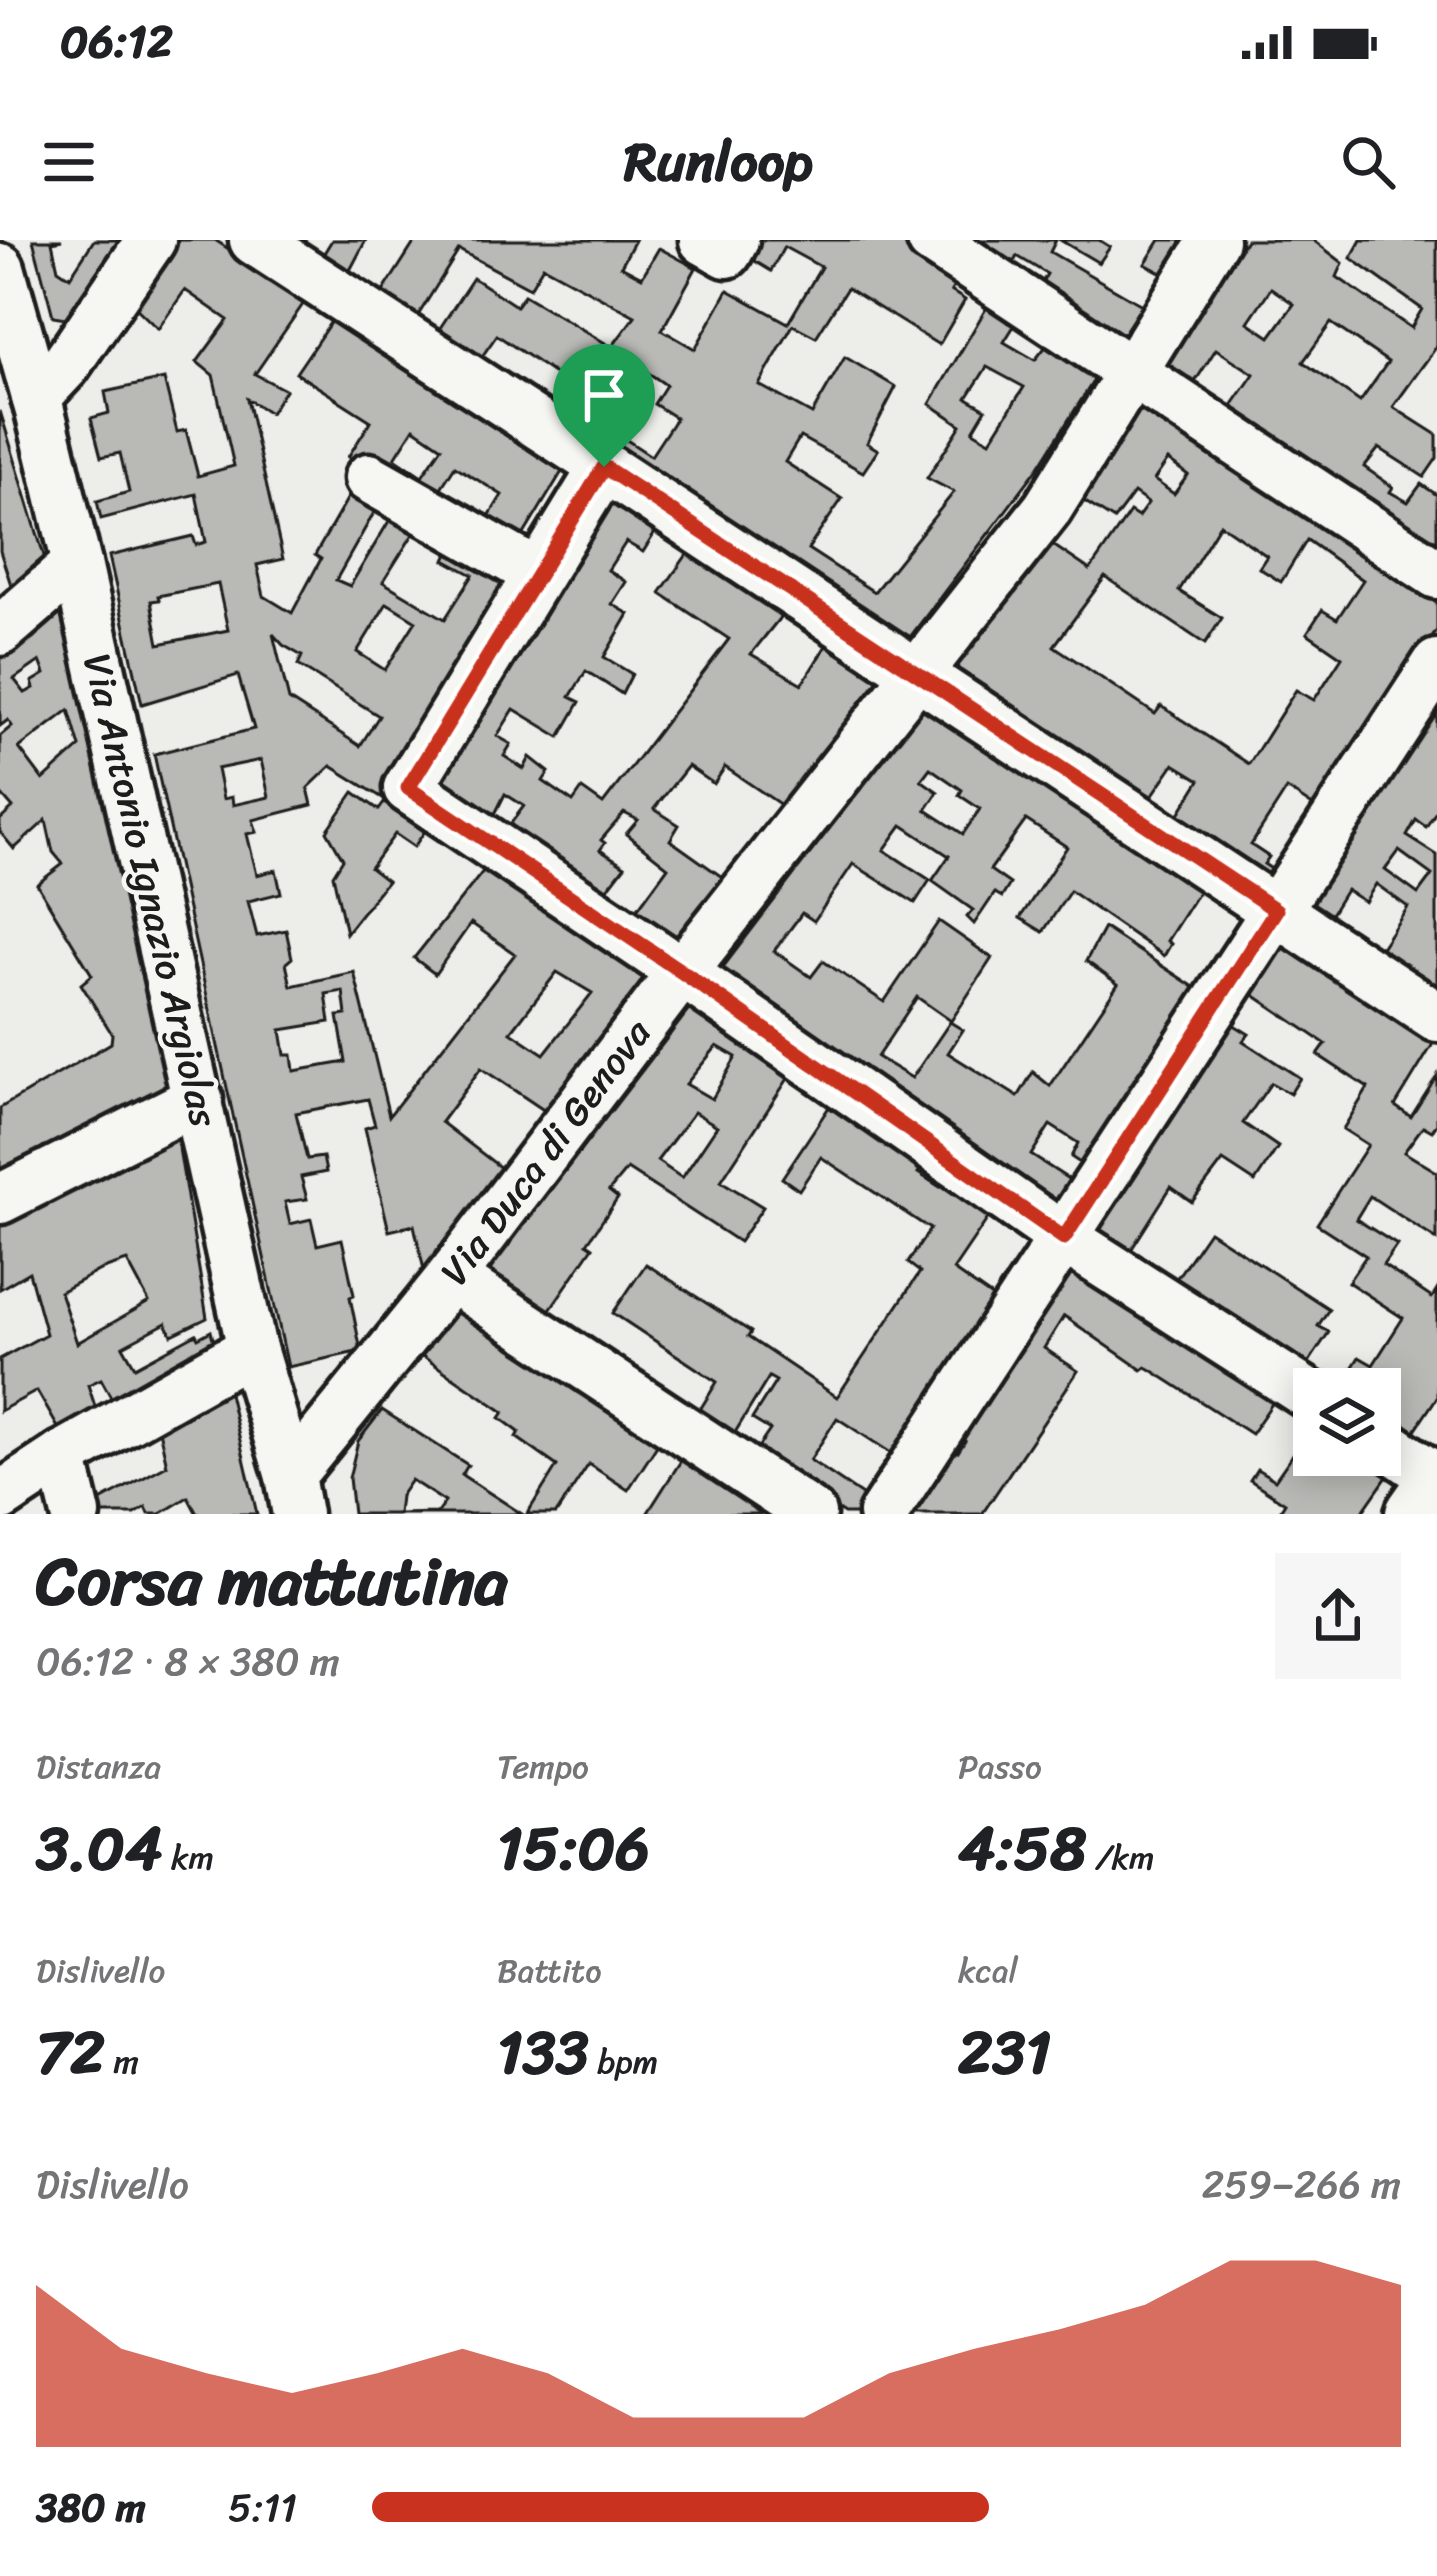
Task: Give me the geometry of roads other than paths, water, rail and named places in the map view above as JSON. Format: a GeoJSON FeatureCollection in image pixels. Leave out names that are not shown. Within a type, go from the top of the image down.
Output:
{"type":"FeatureCollection","features":[{"type":"Feature","properties":{"kind":"street"},"geometry":{"type":"LineString","coordinates":[[36,397],[65,366],[151,240]]}},
{"type":"Feature","properties":{"kind":"street"},"geometry":{"type":"LineString","coordinates":[[254,240],[1437,1017]]}},
{"type":"Feature","properties":{"kind":"street"},"geometry":{"type":"LineString","coordinates":[[704,240],[727,253],[734,240]]}},
{"type":"Feature","properties":{"kind":"street"},"geometry":{"type":"LineString","coordinates":[[932,240],[1437,574]]}},
{"type":"Feature","properties":{"kind":"street","name":"Via Duca di Genova"},"geometry":{"type":"LineString","coordinates":[[294,1495],[451,1276],[682,972],[1048,508],[1214,240]]}},
{"type":"Feature","properties":{"kind":"street","name":"Via Antonio Ignazio Argiolas"},"geometry":{"type":"LineString","coordinates":[[0,268],[77,564],[253,1348],[294,1495]]}},
{"type":"Feature","properties":{"kind":"street"},"geometry":{"type":"LineString","coordinates":[[604,467],[408,788],[1064,1238],[1293,1385]]}},
{"type":"Feature","properties":{"kind":"street"},"geometry":{"type":"LineString","coordinates":[[369,478],[538,574]]}},
{"type":"Feature","properties":{"kind":"street"},"geometry":{"type":"LineString","coordinates":[[0,632],[77,564]]}},
{"type":"Feature","properties":{"kind":"street"},"geometry":{"type":"LineString","coordinates":[[883,1514],[1437,664]]}},
{"type":"Feature","properties":{"kind":"street"},"geometry":{"type":"LineString","coordinates":[[0,1199],[198,1100]]}},
{"type":"Feature","properties":{"kind":"street"},"geometry":{"type":"LineString","coordinates":[[451,1276],[811,1514]]}},
{"type":"Feature","properties":{"kind":"street"},"geometry":{"type":"LineString","coordinates":[[0,1497],[62,1456],[253,1348]]}},
{"type":"Feature","properties":{"kind":"street"},"geometry":{"type":"LineString","coordinates":[[1401,1455],[1437,1482],[1416,1514]]}},
{"type":"Feature","properties":{"kind":"street"},"geometry":{"type":"LineString","coordinates":[[62,1456],[76,1514]]}}]}
